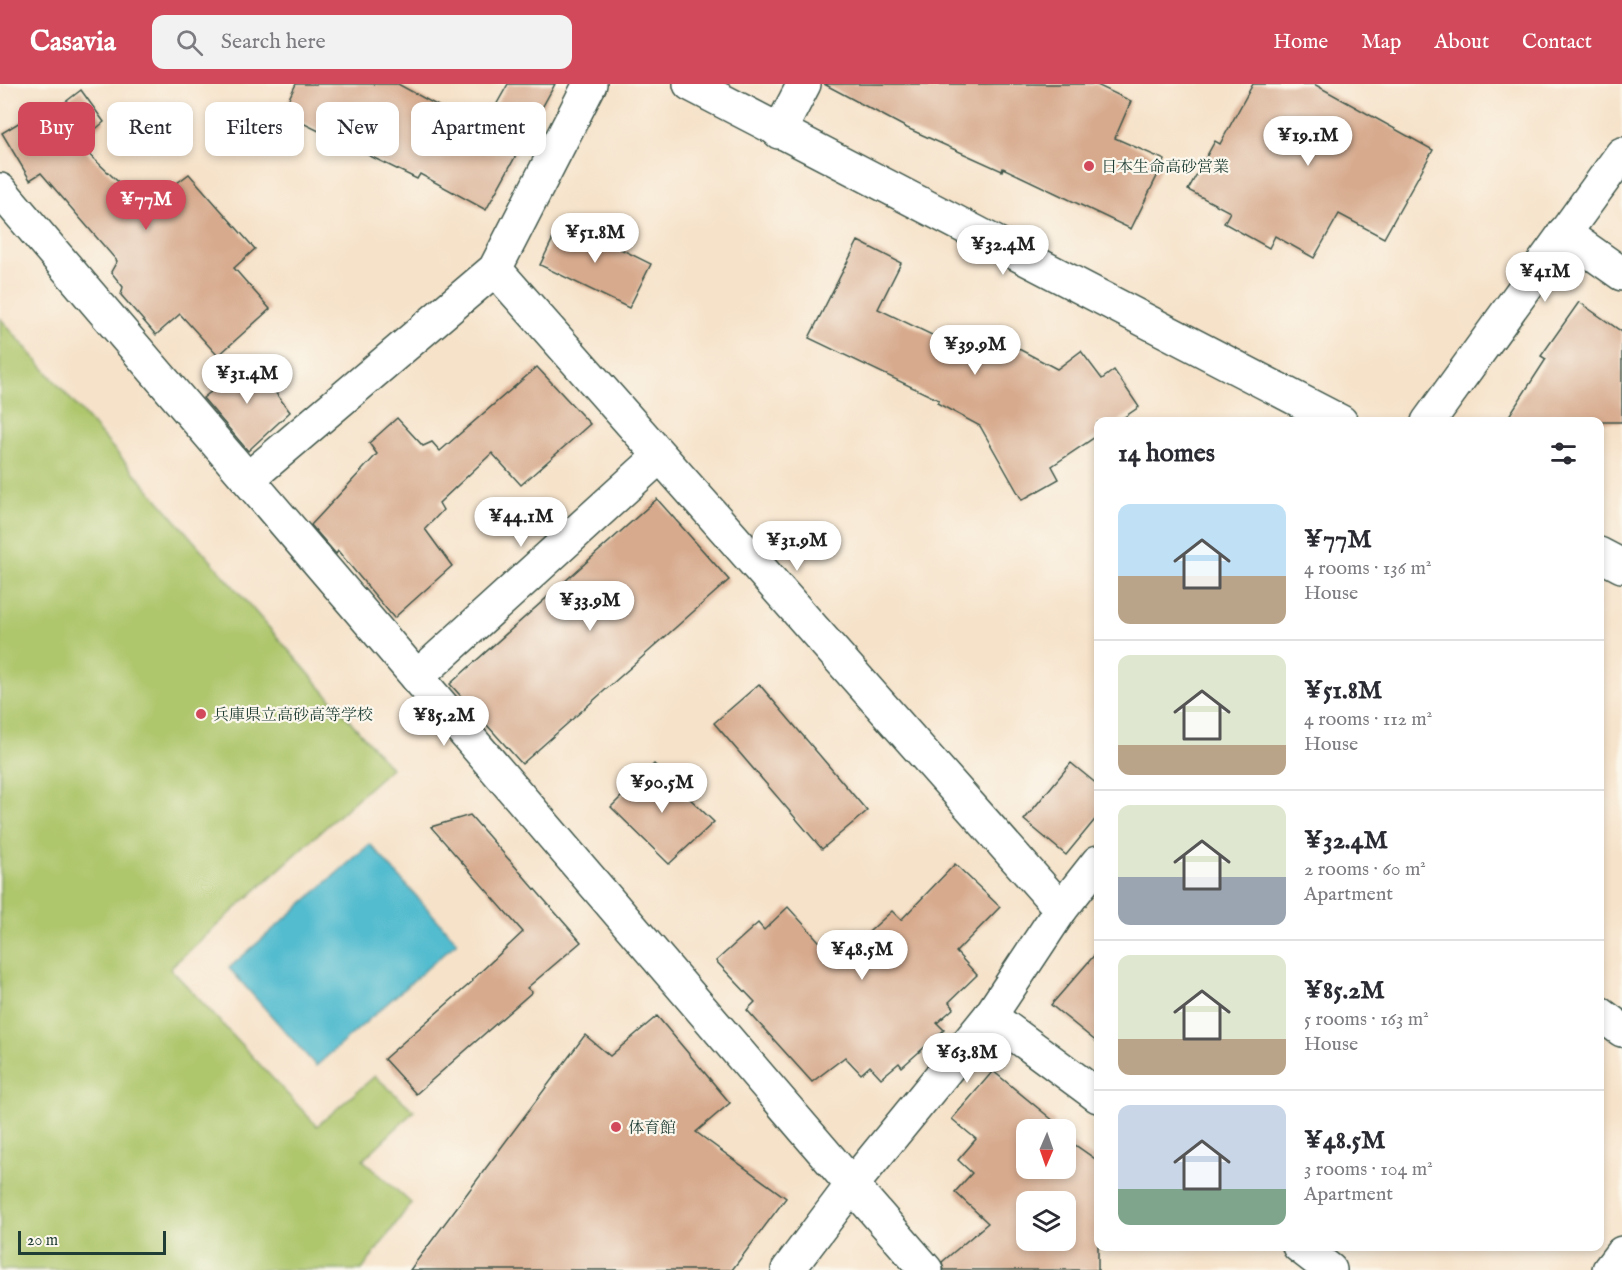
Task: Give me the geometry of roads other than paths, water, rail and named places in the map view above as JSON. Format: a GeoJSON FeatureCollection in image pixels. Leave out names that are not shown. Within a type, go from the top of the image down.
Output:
{"type":"FeatureCollection","features":[{"type":"Feature","properties":{"kind":"street"},"geometry":{"type":"LineString","coordinates":[[248,479],[495,269],[590,84]]}},
{"type":"Feature","properties":{"kind":"street"},"geometry":{"type":"LineString","coordinates":[[690,84],[1331,417]]}},
{"type":"Feature","properties":{"kind":"street"},"geometry":{"type":"LineString","coordinates":[[779,132],[804,84]]}},
{"type":"Feature","properties":{"kind":"street"},"geometry":{"type":"LineString","coordinates":[[1432,417],[1622,154]]}},
{"type":"Feature","properties":{"kind":"street"},"geometry":{"type":"LineString","coordinates":[[0,190],[926,1270]]}},
{"type":"Feature","properties":{"kind":"street"},"geometry":{"type":"LineString","coordinates":[[1564,233],[1622,274]]}},
{"type":"Feature","properties":{"kind":"street"},"geometry":{"type":"LineString","coordinates":[[495,269],[1061,909]]}},
{"type":"Feature","properties":{"kind":"street"},"geometry":{"type":"LineString","coordinates":[[417,677],[660,456]]}},
{"type":"Feature","properties":{"kind":"street"},"geometry":{"type":"LineString","coordinates":[[1604,557],[1622,566]]}},
{"type":"Feature","properties":{"kind":"street"},"geometry":{"type":"LineString","coordinates":[[788,1270],[852,1185],[990,1016],[1061,909],[1094,867]]}},
{"type":"Feature","properties":{"kind":"street"},"geometry":{"type":"LineString","coordinates":[[990,1016],[1094,1093]]}},
{"type":"Feature","properties":{"kind":"street"},"geometry":{"type":"LineString","coordinates":[[1604,1017],[1622,1030]]}},
{"type":"Feature","properties":{"kind":"street"},"geometry":{"type":"LineString","coordinates":[[1305,1251],[1330,1270]]}},
{"type":"Feature","properties":{"kind":"street"},"geometry":{"type":"LineString","coordinates":[[1609,1270],[1622,1253]]}},
{"type":"Feature","properties":{"kind":"water"},"geometry":{"type":"Polygon","coordinates":[[[370,844],[457,942],[316,1066],[229,968],[370,844]]]}},
{"type":"Feature","properties":{"kind":"place","name":"日本生命高砂営業"},"geometry":{"type":"Point","coordinates":[1089,166]}},
{"type":"Feature","properties":{"kind":"place","name":"兵庫県立高砂高等学校"},"geometry":{"type":"Point","coordinates":[201,714]}},
{"type":"Feature","properties":{"kind":"place","name":"体育館"},"geometry":{"type":"Point","coordinates":[616,1127]}}]}
